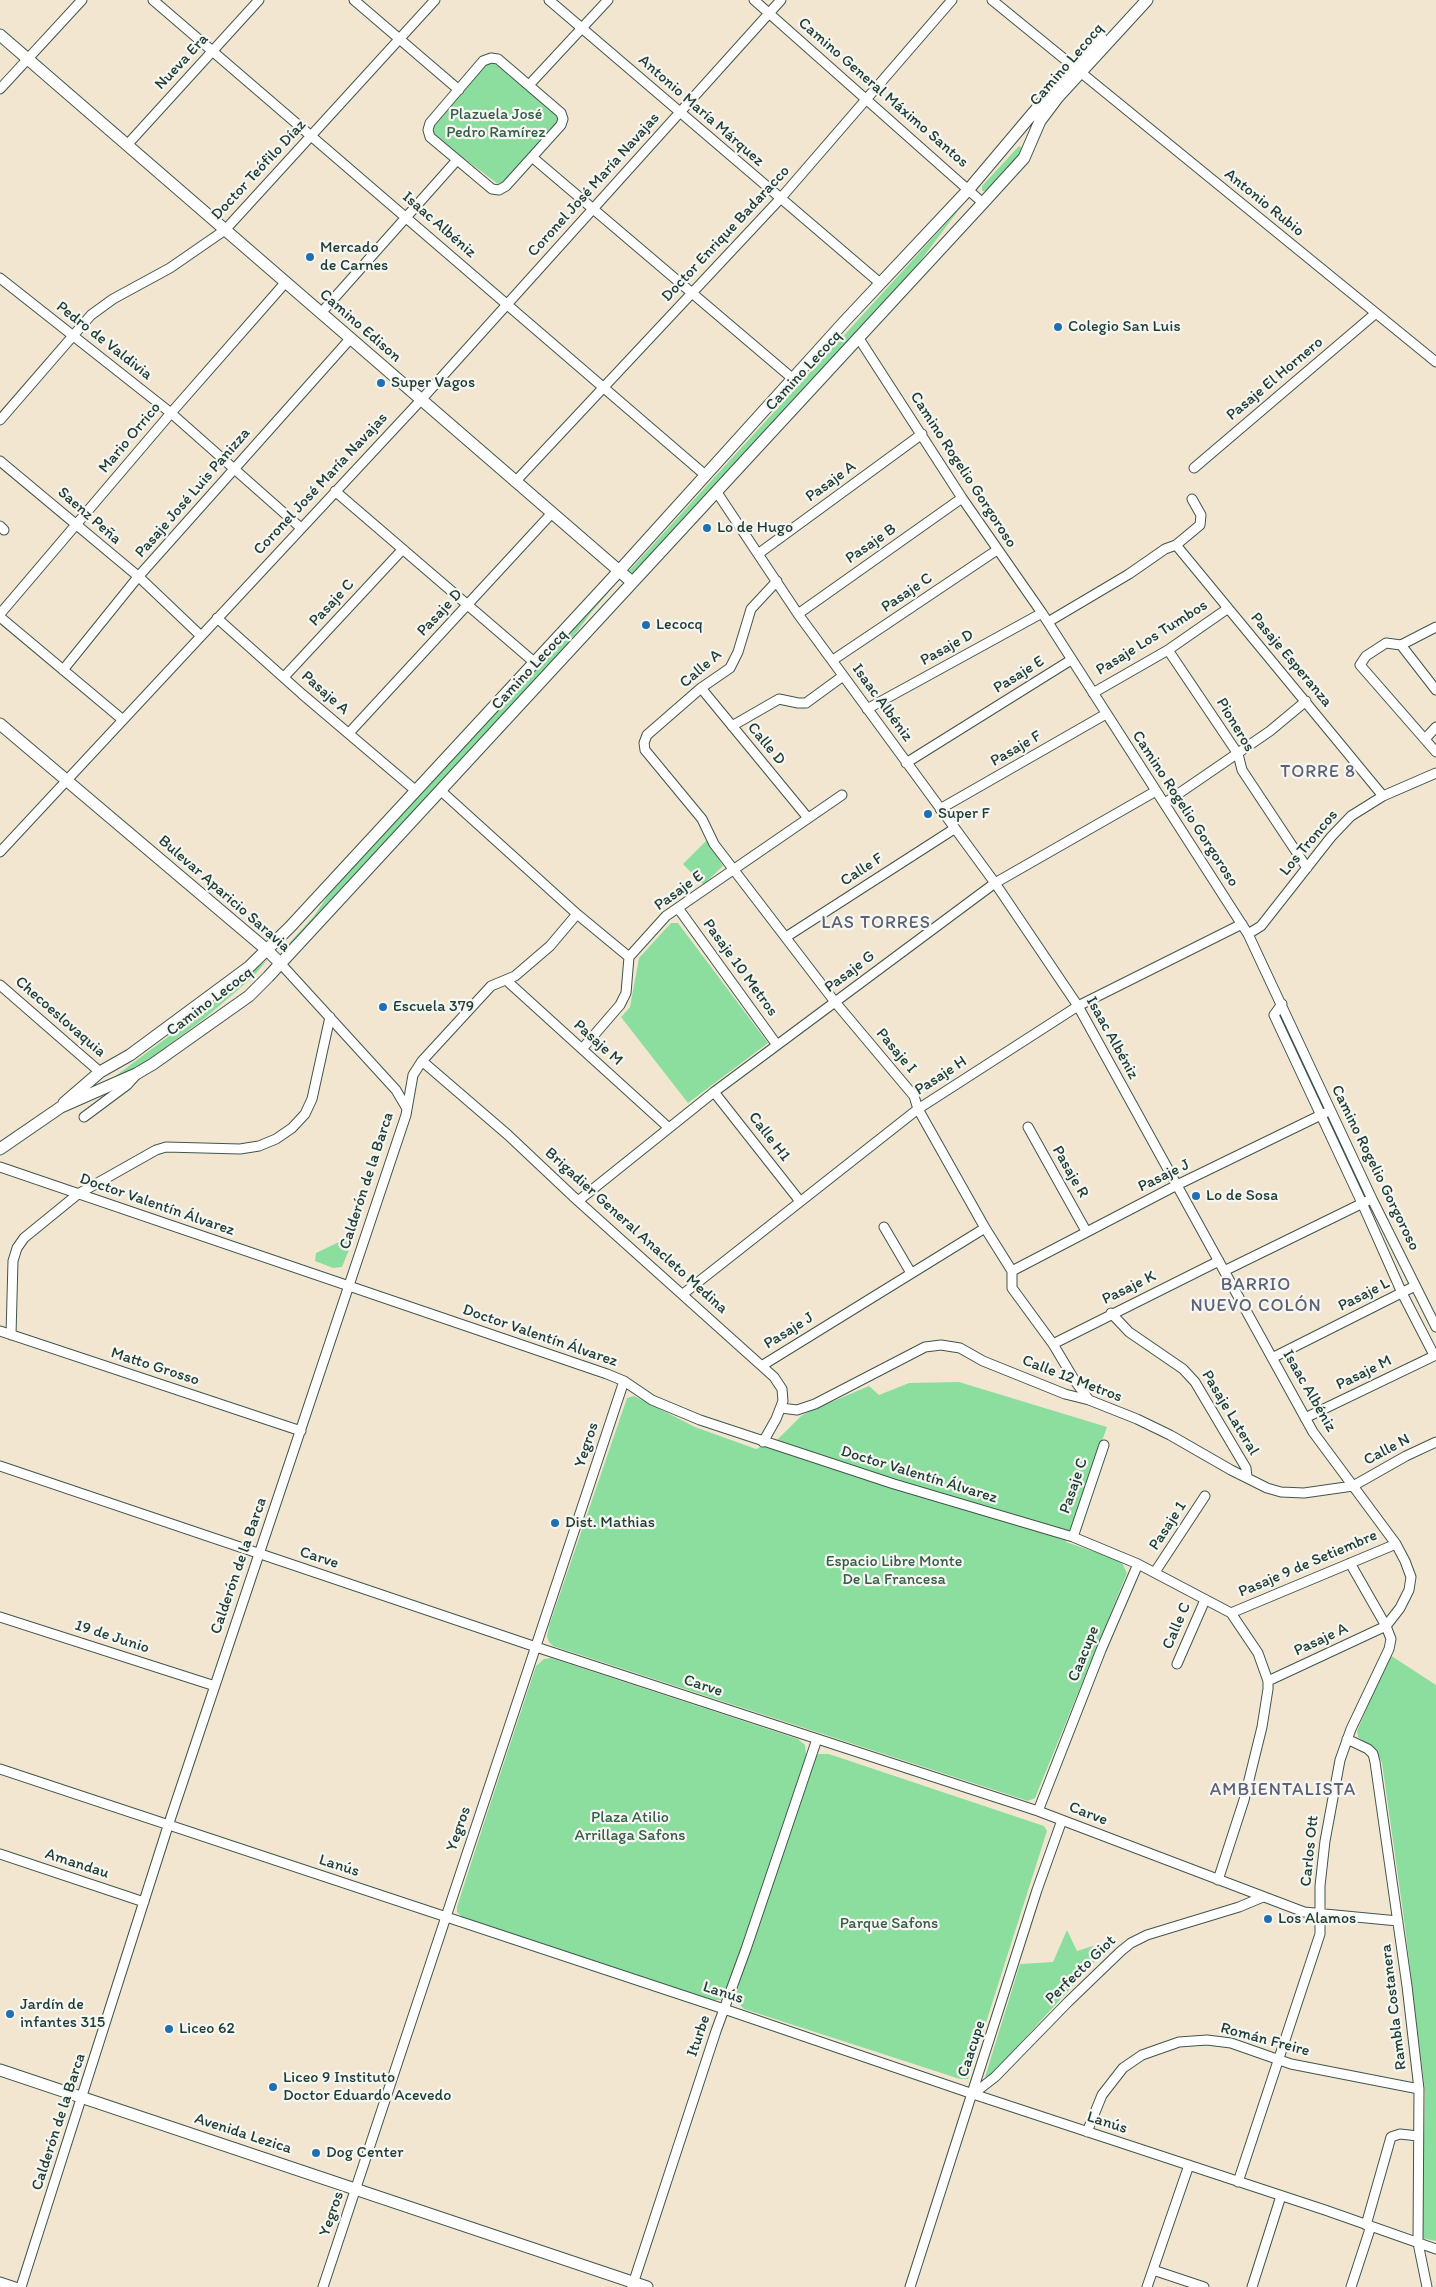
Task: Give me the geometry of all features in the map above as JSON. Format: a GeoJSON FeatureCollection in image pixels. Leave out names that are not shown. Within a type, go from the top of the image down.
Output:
{"type":"FeatureCollection","features":[{"type":"Feature","properties":{"kind":"street"},"geometry":{"type":"LineString","coordinates":[[0,89],[82,0]]}},
{"type":"Feature","properties":{"kind":"street","name":"Isaac Albéniz"},"geometry":{"type":"LineString","coordinates":[[153,0],[310,136],[407,216],[704,474]]}},
{"type":"Feature","properties":{"kind":"street","name":"Nueva Era"},"geometry":{"type":"LineString","coordinates":[[127,145],[260,0]]}},
{"type":"Feature","properties":{"kind":"street"},"geometry":{"type":"LineString","coordinates":[[354,0],[459,90]]}},
{"type":"Feature","properties":{"kind":"street","name":"Doctor Teófilo Díaz"},"geometry":{"type":"LineString","coordinates":[[0,420],[91,315],[113,299],[170,268],[225,230],[435,0]]}},
{"type":"Feature","properties":{"kind":"street","name":"Antonio María Márquez"},"geometry":{"type":"LineString","coordinates":[[549,0],[880,283]]}},
{"type":"Feature","properties":{"kind":"street"},"geometry":{"type":"LineString","coordinates":[[529,85],[608,0]]}},
{"type":"Feature","properties":{"kind":"street","name":"Camino General Máximo Santos"},"geometry":{"type":"LineString","coordinates":[[754,0],[968,189]]}},
{"type":"Feature","properties":{"kind":"street","name":"Coronel José María Navajas"},"geometry":{"type":"LineString","coordinates":[[0,852],[421,400],[781,0]]}},
{"type":"Feature","properties":{"kind":"street","name":"Doctor Enrique Badaracco"},"geometry":{"type":"LineString","coordinates":[[515,482],[780,199],[868,100],[952,0]]}},
{"type":"Feature","properties":{"kind":"street","name":"Antonio Rubio"},"geometry":{"type":"LineString","coordinates":[[992,0],[1076,71],[1436,362]]}},
{"type":"Feature","properties":{"kind":"street","name":"Camino Lecocq"},"geometry":{"type":"LineString","coordinates":[[61,1107],[70,1096],[100,1072],[130,1055],[200,1005],[267,950],[619,571],[704,474],[1076,71],[1137,0]]}},
{"type":"Feature","properties":{"kind":"street","name":"Camino Lecocq"},"geometry":{"type":"LineString","coordinates":[[1,1149],[61,1107],[136,1074],[243,1000],[280,964],[1024,158],[1040,121],[1076,71],[1146,0]]}},
{"type":"Feature","properties":{"kind":"street","name":"Camino Edison"},"geometry":{"type":"LineString","coordinates":[[0,35],[632,582]]}},
{"type":"Feature","properties":{"kind":"street"},"geometry":{"type":"LineString","coordinates":[[491,58],[498,59],[529,85],[561,113],[563,119],[561,125],[506,186],[499,190],[492,189],[430,137],[428,130],[430,124],[483,62],[491,58]]}},
{"type":"Feature","properties":{"kind":"street"},"geometry":{"type":"LineString","coordinates":[[532,157],[792,378]]}},
{"type":"Feature","properties":{"kind":"street"},"geometry":{"type":"LineString","coordinates":[[321,313],[457,160]]}},
{"type":"Feature","properties":{"kind":"street"},"geometry":{"type":"LineString","coordinates":[[968,189],[983,203]]}},
{"type":"Feature","properties":{"kind":"street","name":"Pedro de Valdivia"},"geometry":{"type":"LineString","coordinates":[[0,278],[171,413],[301,528]]}},
{"type":"Feature","properties":{"kind":"street","name":"Mario Orrico"},"geometry":{"type":"LineString","coordinates":[[0,616],[171,413],[286,283]]}},
{"type":"Feature","properties":{"kind":"street","name":"Pasaje El Hornero"},"geometry":{"type":"LineString","coordinates":[[1194,468],[1376,313]]}},
{"type":"Feature","properties":{"kind":"street","name":"Camino Rogelio Gorgoroso"},"geometry":{"type":"LineString","coordinates":[[858,337],[962,498],[1048,622],[1248,934],[1372,1199],[1436,1326]]}},
{"type":"Feature","properties":{"kind":"street","name":"Pasaje José Luis Panizza"},"geometry":{"type":"LineString","coordinates":[[63,670],[139,577],[350,339]]}},
{"type":"Feature","properties":{"kind":"street","name":"Pasaje A"},"geometry":{"type":"LineString","coordinates":[[758,554],[922,434]]}},
{"type":"Feature","properties":{"kind":"street","name":"Saenz Peña"},"geometry":{"type":"LineString","coordinates":[[0,461],[139,577],[201,636]]}},
{"type":"Feature","properties":{"kind":"street"},"geometry":{"type":"LineString","coordinates":[[335,491],[466,606],[534,662]]}},
{"type":"Feature","properties":{"kind":"street","name":"Isaac Albéniz"},"geometry":{"type":"LineString","coordinates":[[716,491],[798,614],[995,883],[1078,1006],[1313,1432],[1396,1544],[1409,1571],[1411,1584],[1400,1608],[1386,1626]]}},
{"type":"Feature","properties":{"kind":"street","name":"Pasaje B"},"geometry":{"type":"LineString","coordinates":[[798,614],[962,498]]}},
{"type":"Feature","properties":{"kind":"street"},"geometry":{"type":"LineString","coordinates":[[1048,622],[1129,574],[1165,548],[1176,545],[1200,525],[1202,520],[1192,499]]}},
{"type":"Feature","properties":{"kind":"street","name":"Pasaje D"},"geometry":{"type":"LineString","coordinates":[[349,733],[552,513]]}},
{"type":"Feature","properties":{"kind":"street","name":"Pasaje Esperanza"},"geometry":{"type":"LineString","coordinates":[[1176,545],[1190,559],[1227,609],[1306,700],[1383,796]]}},
{"type":"Feature","properties":{"kind":"street","name":"Pasaje C"},"geometry":{"type":"LineString","coordinates":[[284,677],[402,550]]}},
{"type":"Feature","properties":{"kind":"street","name":"Pasaje C"},"geometry":{"type":"LineString","coordinates":[[833,660],[997,550]]}},
{"type":"Feature","properties":{"kind":"street","name":"Calle A"},"geometry":{"type":"LineString","coordinates":[[644,743],[647,736],[701,688],[730,668],[738,652],[751,609],[776,581]]}},
{"type":"Feature","properties":{"kind":"street","name":"Pasaje Los Tumbos"},"geometry":{"type":"LineString","coordinates":[[1093,693],[1168,650],[1227,609]]}},
{"type":"Feature","properties":{"kind":"street","name":"Pasaje D"},"geometry":{"type":"LineString","coordinates":[[867,708],[1042,613]]}},
{"type":"Feature","properties":{"kind":"street"},"geometry":{"type":"LineString","coordinates":[[0,616],[123,720]]}},
{"type":"Feature","properties":{"kind":"street","name":"Pasaje A"},"geometry":{"type":"LineString","coordinates":[[217,618],[415,790]]}},
{"type":"Feature","properties":{"kind":"street"},"geometry":{"type":"LineString","coordinates":[[1436,627],[1401,645],[1386,643],[1366,656],[1360,665],[1436,752]]}},
{"type":"Feature","properties":{"kind":"street"},"geometry":{"type":"LineString","coordinates":[[1401,645],[1436,690]]}},
{"type":"Feature","properties":{"kind":"street","name":"Pioneros"},"geometry":{"type":"LineString","coordinates":[[1168,650],[1238,754],[1242,770],[1307,868]]}},
{"type":"Feature","properties":{"kind":"street","name":"Pasaje E"},"geometry":{"type":"LineString","coordinates":[[906,763],[1071,660]]}},
{"type":"Feature","properties":{"kind":"street"},"geometry":{"type":"LineString","coordinates":[[732,726],[779,699],[806,703],[843,676]]}},
{"type":"Feature","properties":{"kind":"street","name":"Calle D"},"geometry":{"type":"LineString","coordinates":[[701,688],[808,818]]}},
{"type":"Feature","properties":{"kind":"street"},"geometry":{"type":"LineString","coordinates":[[1165,803],[1270,731],[1306,700]]}},
{"type":"Feature","properties":{"kind":"street","name":"Pasaje F"},"geometry":{"type":"LineString","coordinates":[[940,809],[1106,714]]}},
{"type":"Feature","properties":{"kind":"street","name":"Bulevar Aparicio Saravia"},"geometry":{"type":"LineString","coordinates":[[0,724],[267,950],[396,1090],[406,1107]]}},
{"type":"Feature","properties":{"kind":"street"},"geometry":{"type":"LineString","coordinates":[[1425,739],[1436,727]]}},
{"type":"Feature","properties":{"kind":"street","name":"Pasaje I"},"geometry":{"type":"LineString","coordinates":[[644,743],[645,750],[702,819],[714,844],[835,1002],[914,1096],[918,1109],[985,1228],[1012,1271],[1012,1288],[1053,1344],[1075,1381],[1089,1400]]}},
{"type":"Feature","properties":{"kind":"street","name":"Los Troncos"},"geometry":{"type":"LineString","coordinates":[[1248,934],[1261,926],[1342,824],[1383,796],[1435,774]]}},
{"type":"Feature","properties":{"kind":"street"},"geometry":{"type":"LineString","coordinates":[[440,790],[577,914],[629,957],[624,998],[618,1008],[582,1049]]}},
{"type":"Feature","properties":{"kind":"street","name":"Pasaje G"},"geometry":{"type":"LineString","coordinates":[[578,1201],[714,1092],[995,883],[1156,791]]}},
{"type":"Feature","properties":{"kind":"street","name":"Pasaje E"},"geometry":{"type":"LineString","coordinates":[[629,957],[666,916],[842,795]]}},
{"type":"Feature","properties":{"kind":"street","name":"Calle F"},"geometry":{"type":"LineString","coordinates":[[786,937],[954,829]]}},
{"type":"Feature","properties":{"kind":"street","name":"Pasaje 10 Metros"},"geometry":{"type":"LineString","coordinates":[[678,908],[777,1045]]}},
{"type":"Feature","properties":{"kind":"street","name":"Calderón de la Barca"},"geometry":{"type":"LineString","coordinates":[[21,2287],[83,2098],[168,1826],[348,1287],[406,1107],[413,1075],[422,1061],[491,986],[515,976],[550,946],[577,914]]}},
{"type":"Feature","properties":{"kind":"street","name":"Pasaje H"},"geometry":{"type":"LineString","coordinates":[[682,1294],[799,1200],[918,1109],[1078,1006],[1242,924]]}},
{"type":"Feature","properties":{"kind":"street","name":"Pasaje M"},"geometry":{"type":"LineString","coordinates":[[506,980],[669,1128]]}},
{"type":"Feature","properties":{"kind":"street","name":"Checoeslovaquia"},"geometry":{"type":"LineString","coordinates":[[0,985],[100,1072]]}},
{"type":"Feature","properties":{"kind":"street"},"geometry":{"type":"LineString","coordinates":[[1282,1004],[1274,1015],[1402,1293],[1435,1355]]}},
{"type":"Feature","properties":{"kind":"street"},"geometry":{"type":"LineString","coordinates":[[11,1335],[13,1261],[17,1248],[24,1238],[78,1194],[161,1148],[240,1149],[258,1146],[276,1139],[292,1128],[305,1114],[312,1099],[330,1017]]}},
{"type":"Feature","properties":{"kind":"street","name":"Brigadier General Anacleto Medina"},"geometry":{"type":"LineString","coordinates":[[422,1061],[508,1135],[578,1201],[763,1365],[782,1389],[783,1401],[781,1408]]}},
{"type":"Feature","properties":{"kind":"street"},"geometry":{"type":"LineString","coordinates":[[84,1117],[127,1085],[136,1074]]}},
{"type":"Feature","properties":{"kind":"street","name":"Calle H1"},"geometry":{"type":"LineString","coordinates":[[714,1092],[799,1200]]}},
{"type":"Feature","properties":{"kind":"street","name":"Pasaje J"},"geometry":{"type":"LineString","coordinates":[[1012,1271],[1086,1231],[1330,1110]]}},
{"type":"Feature","properties":{"kind":"street","name":"Pasaje R"},"geometry":{"type":"LineString","coordinates":[[1028,1128],[1086,1231]]}},
{"type":"Feature","properties":{"kind":"street","name":"Doctor Valentín Álvarez"},"geometry":{"type":"LineString","coordinates":[[0,1167],[624,1381],[652,1400],[673,1410],[763,1442],[894,1484],[1073,1537],[1155,1572],[1231,1613]]}},
{"type":"Feature","properties":{"kind":"street"},"geometry":{"type":"LineString","coordinates":[[1224,1271],[1372,1199]]}},
{"type":"Feature","properties":{"kind":"street"},"geometry":{"type":"LineString","coordinates":[[884,1227],[911,1273]]}},
{"type":"Feature","properties":{"kind":"street","name":"Pasaje J"},"geometry":{"type":"LineString","coordinates":[[763,1365],[985,1228]]}},
{"type":"Feature","properties":{"kind":"street","name":"Pasaje K"},"geometry":{"type":"LineString","coordinates":[[1053,1344],[1111,1313],[1219,1261]]}},
{"type":"Feature","properties":{"kind":"street","name":"Pasaje L"},"geometry":{"type":"LineString","coordinates":[[1272,1358],[1416,1286]]}},
{"type":"Feature","properties":{"kind":"street","name":"Pasaje Lateral"},"geometry":{"type":"LineString","coordinates":[[1111,1313],[1129,1332],[1183,1368],[1195,1382],[1246,1468],[1247,1477]]}},
{"type":"Feature","properties":{"kind":"street","name":"Matto Grosso"},"geometry":{"type":"LineString","coordinates":[[0,1331],[300,1431]]}},
{"type":"Feature","properties":{"kind":"street","name":"Calle 12 Metros"},"geometry":{"type":"LineString","coordinates":[[781,1408],[797,1410],[815,1404],[925,1347],[940,1345],[960,1348],[983,1361],[1065,1394],[1089,1400],[1170,1435],[1267,1488],[1293,1494],[1353,1486]]}},
{"type":"Feature","properties":{"kind":"street","name":"Pasaje M"},"geometry":{"type":"LineString","coordinates":[[1306,1418],[1435,1355]]}},
{"type":"Feature","properties":{"kind":"street","name":"Yegros"},"geometry":{"type":"LineString","coordinates":[[322,2287],[624,1381]]}},
{"type":"Feature","properties":{"kind":"street"},"geometry":{"type":"LineString","coordinates":[[763,1442],[781,1408]]}},
{"type":"Feature","properties":{"kind":"street","name":"Calle N"},"geometry":{"type":"LineString","coordinates":[[1353,1486],[1406,1456],[1436,1442]]}},
{"type":"Feature","properties":{"kind":"street","name":"Pasaje C"},"geometry":{"type":"LineString","coordinates":[[1073,1537],[1104,1445]]}},
{"type":"Feature","properties":{"kind":"street","name":"Carve"},"geometry":{"type":"LineString","coordinates":[[0,1466],[259,1554],[1038,1811],[1304,1912],[1398,1921]]}},
{"type":"Feature","properties":{"kind":"street","name":"Pasaje 1"},"geometry":{"type":"LineString","coordinates":[[1155,1572],[1205,1496]]}},
{"type":"Feature","properties":{"kind":"street","name":"Pasaje 9 de Setiembre"},"geometry":{"type":"LineString","coordinates":[[1231,1613],[1396,1544]]}},
{"type":"Feature","properties":{"kind":"street","name":"Carlos Ott"},"geometry":{"type":"LineString","coordinates":[[1238,2182],[1320,1934],[1320,1886],[1324,1841],[1340,1760],[1347,1740],[1389,1650],[1391,1634],[1350,1563]]}},
{"type":"Feature","properties":{"kind":"street","name":"Caacupe"},"geometry":{"type":"LineString","coordinates":[[1038,1811],[1101,1650],[1138,1564]]}},
{"type":"Feature","properties":{"kind":"street","name":"Calle C"},"geometry":{"type":"LineString","coordinates":[[1177,1664],[1205,1600]]}},
{"type":"Feature","properties":{"kind":"street"},"geometry":{"type":"LineString","coordinates":[[1218,1880],[1244,1800],[1262,1727],[1268,1681],[1254,1646],[1231,1613]]}},
{"type":"Feature","properties":{"kind":"street","name":"19 de Junio"},"geometry":{"type":"LineString","coordinates":[[0,1617],[215,1686]]}},
{"type":"Feature","properties":{"kind":"street","name":"Pasaje A"},"geometry":{"type":"LineString","coordinates":[[1268,1681],[1386,1626]]}},
{"type":"Feature","properties":{"kind":"street","name":"Iturbe"},"geometry":{"type":"LineString","coordinates":[[633,2285],[724,2009],[817,1739]]}},
{"type":"Feature","properties":{"kind":"street","name":"Rambla Costanera"},"geometry":{"type":"LineString","coordinates":[[1347,1740],[1368,1749],[1373,1754],[1375,1762],[1398,1921],[1419,2089],[1418,2243],[1427,2287]]}},
{"type":"Feature","properties":{"kind":"street","name":"Lanús"},"geometry":{"type":"LineString","coordinates":[[0,1770],[724,2009],[1436,2249]]}},
{"type":"Feature","properties":{"kind":"street","name":"Caacupe"},"geometry":{"type":"LineString","coordinates":[[910,2287],[1037,1890],[1062,1820]]}},
{"type":"Feature","properties":{"kind":"street","name":"Amandau"},"geometry":{"type":"LineString","coordinates":[[0,1854],[144,1902]]}},
{"type":"Feature","properties":{"kind":"street","name":"Perfecto Giot"},"geometry":{"type":"LineString","coordinates":[[972,2094],[1002,2070],[1068,2002],[1120,1951],[1131,1943],[1146,1935],[1239,1907],[1263,1896]]}},
{"type":"Feature","properties":{"kind":"street","name":"Román Freire"},"geometry":{"type":"LineString","coordinates":[[1087,2132],[1094,2112],[1112,2080],[1123,2068],[1158,2047],[1179,2042],[1206,2040],[1231,2043],[1300,2066],[1419,2089]]}},
{"type":"Feature","properties":{"kind":"street","name":"Avenida Lezica"},"geometry":{"type":"LineString","coordinates":[[0,2070],[356,2188],[633,2285],[646,2287]]}},
{"type":"Feature","properties":{"kind":"street"},"geometry":{"type":"LineString","coordinates":[[1351,2287],[1391,2137],[1400,2134],[1418,2136]]}},
{"type":"Feature","properties":{"kind":"street"},"geometry":{"type":"LineString","coordinates":[[1147,2287],[1189,2165]]}},
{"type":"Feature","properties":{"kind":"street"},"geometry":{"type":"LineString","coordinates":[[1252,2287],[1281,2196]]}},
{"type":"Feature","properties":{"kind":"street"},"geometry":{"type":"LineString","coordinates":[[1153,2270],[1204,2287]]}},
{"type":"Feature","properties":{"kind":"street"},"geometry":{"type":"LineString","coordinates":[[0,2282],[15,2287]]}},
{"type":"Feature","properties":{"kind":"green space","name":"Plazuela José Pedro Ramírez"},"geometry":{"type":"Polygon","coordinates":[[[493,62],[557,116],[557,123],[506,182],[498,184],[433,135],[433,128],[486,65],[493,62]]]}},
{"type":"Feature","properties":{"kind":"green space"},"geometry":{"type":"Polygon","coordinates":[[[1019,146],[1025,150],[987,191],[982,191],[982,186],[1019,146]]]}},
{"type":"Feature","properties":{"kind":"green space"},"geometry":{"type":"Polygon","coordinates":[[[961,207],[918,264],[848,341],[634,574],[629,571],[961,207]]]}},
{"type":"Feature","properties":{"kind":"green space"},"geometry":{"type":"Polygon","coordinates":[[[618,581],[567,645],[284,951],[314,916],[333,888],[618,581]]]}},
{"type":"Feature","properties":{"kind":"green space"},"geometry":{"type":"Polygon","coordinates":[[[707,840],[723,866],[704,884],[683,864],[707,840]]]}},
{"type":"Feature","properties":{"kind":"green space"},"geometry":{"type":"Polygon","coordinates":[[[671,923],[678,923],[768,1043],[688,1103],[621,1017],[630,1007],[639,958],[671,923]]]}},
{"type":"Feature","properties":{"kind":"green space"},"geometry":{"type":"Polygon","coordinates":[[[268,959],[253,977],[205,1018],[136,1069],[110,1080],[223,996],[268,959]]]}},
{"type":"Feature","properties":{"kind":"green space"},"geometry":{"type":"Polygon","coordinates":[[[343,1240],[347,1240],[351,1245],[342,1267],[333,1268],[315,1261],[316,1253],[343,1240]]]}},
{"type":"Feature","properties":{"kind":"green space","name":"Espacio Libre Monte De La Francesa"},"geometry":{"type":"Polygon","coordinates":[[[959,1382],[1107,1427],[1066,1542],[1121,1561],[1127,1573],[1035,1798],[1028,1801],[553,1646],[549,1642],[547,1637],[549,1626],[627,1398],[634,1396],[695,1427],[756,1449],[778,1439],[801,1416],[869,1386],[879,1395],[909,1383],[959,1382]]]}},
{"type":"Feature","properties":{"kind":"green space"},"geometry":{"type":"Polygon","coordinates":[[[1390,1655],[1436,1685],[1436,2241],[1422,2238],[1425,2091],[1404,1919],[1382,1763],[1377,1752],[1358,1737],[1357,1731],[1390,1655]]]}},
{"type":"Feature","properties":{"kind":"green space","name":"Plaza Atilio Arrillaga Safons"},"geometry":{"type":"Polygon","coordinates":[[[551,1658],[798,1739],[805,1745],[806,1755],[725,1995],[721,2000],[713,2000],[462,1917],[457,1912],[457,1907],[536,1666],[544,1659],[551,1658]]]}},
{"type":"Feature","properties":{"kind":"green space","name":"Parque Safons"},"geometry":{"type":"Polygon","coordinates":[[[818,1754],[829,1754],[1044,1826],[1047,1831],[968,2079],[960,2079],[744,2009],[737,2002],[737,1990],[809,1772],[815,1756],[818,1754]]]}},
{"type":"Feature","properties":{"kind":"green space"},"geometry":{"type":"Polygon","coordinates":[[[1067,1930],[1077,1951],[1093,1946],[1099,1957],[994,2072],[989,2077],[985,2077],[1020,1964],[1053,1962],[1067,1930]]]}},
{"type":"Feature","properties":{"kind":"place","name":"Mercado de Carnes"},"geometry":{"type":"Point","coordinates":[310,257]}},
{"type":"Feature","properties":{"kind":"place","name":"Colegio San Luis"},"geometry":{"type":"Point","coordinates":[1058,327]}},
{"type":"Feature","properties":{"kind":"place","name":"Super Vagos"},"geometry":{"type":"Point","coordinates":[381,383]}},
{"type":"Feature","properties":{"kind":"place","name":"Lo de Hugo"},"geometry":{"type":"Point","coordinates":[707,528]}},
{"type":"Feature","properties":{"kind":"place","name":"Lecocq"},"geometry":{"type":"Point","coordinates":[646,625]}},
{"type":"Feature","properties":{"kind":"place","name":"Super F"},"geometry":{"type":"Point","coordinates":[928,814]}},
{"type":"Feature","properties":{"kind":"place","name":"Escuela 379"},"geometry":{"type":"Point","coordinates":[383,1007]}},
{"type":"Feature","properties":{"kind":"place","name":"Lo de Sosa"},"geometry":{"type":"Point","coordinates":[1196,1196]}},
{"type":"Feature","properties":{"kind":"place","name":"Dist. Mathias"},"geometry":{"type":"Point","coordinates":[555,1523]}},
{"type":"Feature","properties":{"kind":"place","name":"Los Alamos"},"geometry":{"type":"Point","coordinates":[1268,1919]}},
{"type":"Feature","properties":{"kind":"place","name":"Jardín de infantes 315"},"geometry":{"type":"Point","coordinates":[10,2014]}},
{"type":"Feature","properties":{"kind":"place","name":"Liceo 62"},"geometry":{"type":"Point","coordinates":[169,2029]}},
{"type":"Feature","properties":{"kind":"place","name":"Liceo 9 Instituto Doctor Eduardo Acevedo"},"geometry":{"type":"Point","coordinates":[273,2087]}},
{"type":"Feature","properties":{"kind":"place","name":"Dog Center"},"geometry":{"type":"Point","coordinates":[316,2153]}},
{"type":"Feature","properties":{"kind":"district","name":"TORRE 8"},"geometry":{"type":"Point","coordinates":[1318,772]}},
{"type":"Feature","properties":{"kind":"district","name":"LAS TORRES"},"geometry":{"type":"Point","coordinates":[876,923]}},
{"type":"Feature","properties":{"kind":"district","name":"BARRIO NUEVO COLÓN"},"geometry":{"type":"Point","coordinates":[1256,1295]}},
{"type":"Feature","properties":{"kind":"district","name":"AMBIENTALISTA"},"geometry":{"type":"Point","coordinates":[1283,1790]}}]}
